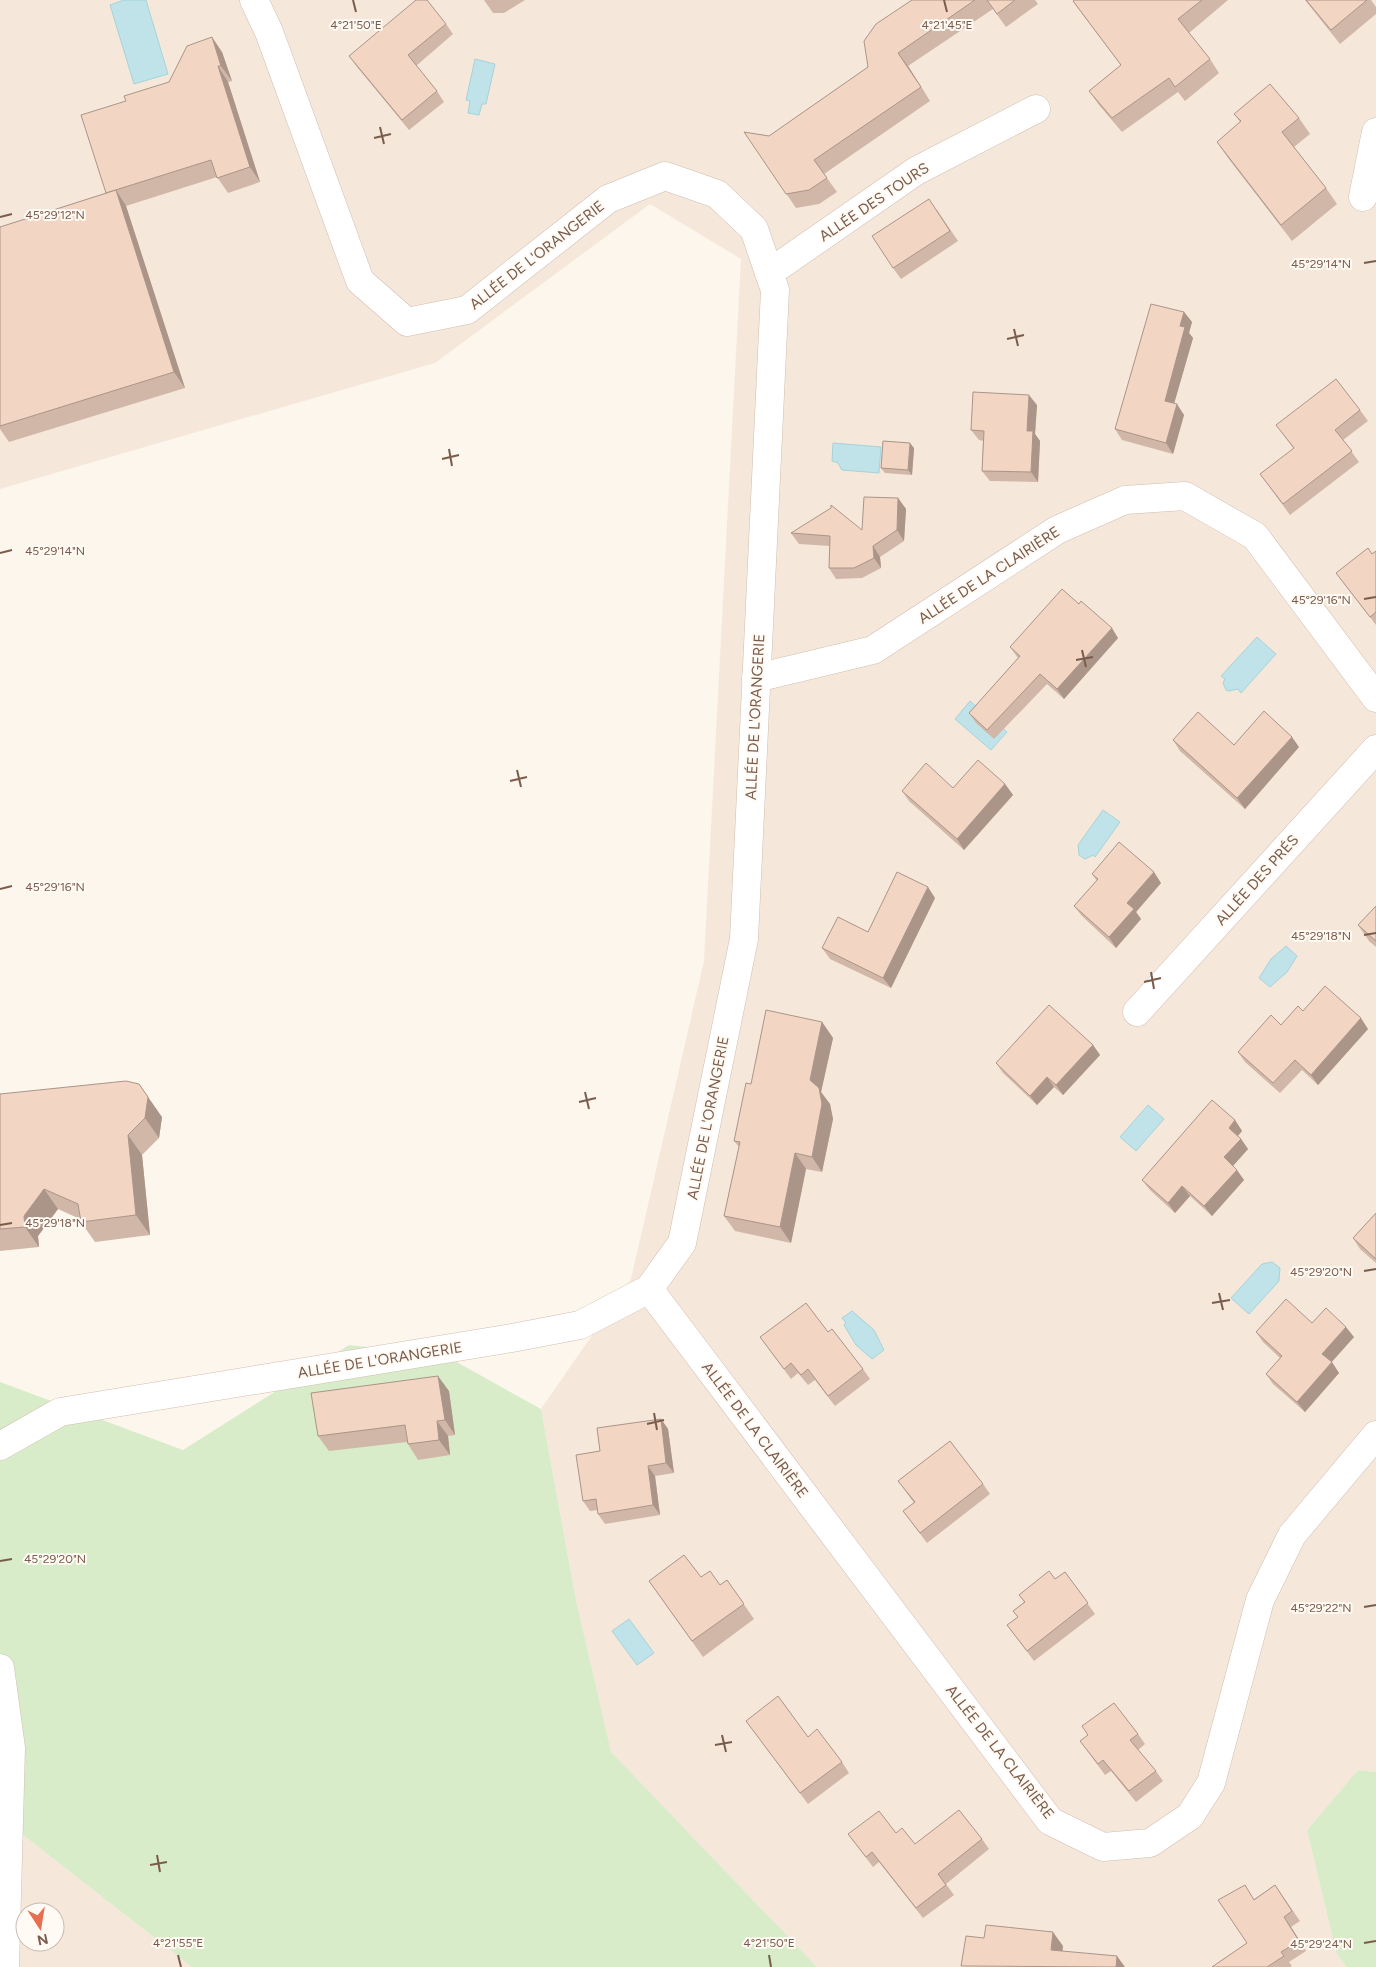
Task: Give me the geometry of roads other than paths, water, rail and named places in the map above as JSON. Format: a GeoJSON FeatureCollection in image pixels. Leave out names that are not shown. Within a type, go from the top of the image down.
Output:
{"type":"FeatureCollection","features":[{"type":"Feature","properties":{"kind":"street","name":"ALLÉE DE L'ORANGERIE"},"geometry":{"type":"LineString","coordinates":[[0,1446],[60,1412],[580,1325],[649,1289],[682,1243],[744,939],[774,290],[754,229],[717,194],[665,176],[608,199],[467,310],[407,322],[360,281],[269,32],[254,0]]}},
{"type":"Feature","properties":{"kind":"street","name":"ALLÉE DES TOURS"},"geometry":{"type":"LineString","coordinates":[[769,273],[916,171],[1036,109]]}},
{"type":"Feature","properties":{"kind":"street"},"geometry":{"type":"LineString","coordinates":[[1364,196],[1376,132]]}},
{"type":"Feature","properties":{"kind":"street","name":"ALLÉE DE LA CLAIRIÈRE"},"geometry":{"type":"LineString","coordinates":[[756,678],[873,650],[1057,530],[1125,500],[1186,496],[1255,536],[1376,698]]}},
{"type":"Feature","properties":{"kind":"street","name":"ALLÉE DES PRÉS"},"geometry":{"type":"LineString","coordinates":[[1137,1012],[1376,749]]}},
{"type":"Feature","properties":{"kind":"street","name":"ALLÉE DE LA CLAIRIÈRE"},"geometry":{"type":"LineString","coordinates":[[649,1289],[1050,1821],[1103,1847],[1150,1843],[1190,1816],[1212,1783],[1260,1600],[1292,1535],[1376,1435]]}},
{"type":"Feature","properties":{"kind":"street"},"geometry":{"type":"LineString","coordinates":[[0,1668],[11,1748],[5,1967]]}},
{"type":"Feature","properties":{"kind":"water"},"geometry":{"type":"Polygon","coordinates":[[[124,0],[146,0],[168,74],[134,84],[110,5],[124,0]]]}},
{"type":"Feature","properties":{"kind":"water"},"geometry":{"type":"Polygon","coordinates":[[[475,59],[495,64],[486,104],[482,104],[479,115],[468,113],[470,101],[466,100],[475,59]]]}},
{"type":"Feature","properties":{"kind":"water"},"geometry":{"type":"Polygon","coordinates":[[[833,443],[881,447],[879,473],[842,470],[838,463],[832,461],[833,443]]]}},
{"type":"Feature","properties":{"kind":"water"},"geometry":{"type":"Polygon","coordinates":[[[1257,637],[1276,654],[1241,693],[1238,689],[1226,690],[1223,683],[1225,679],[1221,676],[1257,637]]]}},
{"type":"Feature","properties":{"kind":"water"},"geometry":{"type":"Polygon","coordinates":[[[970,701],[1007,732],[991,750],[955,719],[970,701]]]}},
{"type":"Feature","properties":{"kind":"water"},"geometry":{"type":"Polygon","coordinates":[[[1103,810],[1120,822],[1095,857],[1093,855],[1085,859],[1079,855],[1078,845],[1103,810]]]}},
{"type":"Feature","properties":{"kind":"water"},"geometry":{"type":"Polygon","coordinates":[[[1286,946],[1297,956],[1287,972],[1270,987],[1259,978],[1271,959],[1286,946]]]}},
{"type":"Feature","properties":{"kind":"water"},"geometry":{"type":"Polygon","coordinates":[[[1148,1105],[1164,1119],[1136,1151],[1120,1137],[1148,1105]]]}},
{"type":"Feature","properties":{"kind":"water"},"geometry":{"type":"Polygon","coordinates":[[[1272,1262],[1280,1268],[1279,1281],[1249,1314],[1231,1298],[1262,1264],[1272,1262]]]}},
{"type":"Feature","properties":{"kind":"water"},"geometry":{"type":"Polygon","coordinates":[[[852,1311],[874,1330],[884,1350],[872,1359],[856,1345],[844,1325],[846,1323],[842,1318],[852,1311]]]}},
{"type":"Feature","properties":{"kind":"water"},"geometry":{"type":"Polygon","coordinates":[[[629,1619],[654,1653],[637,1665],[612,1631],[629,1619]]]}}]}
